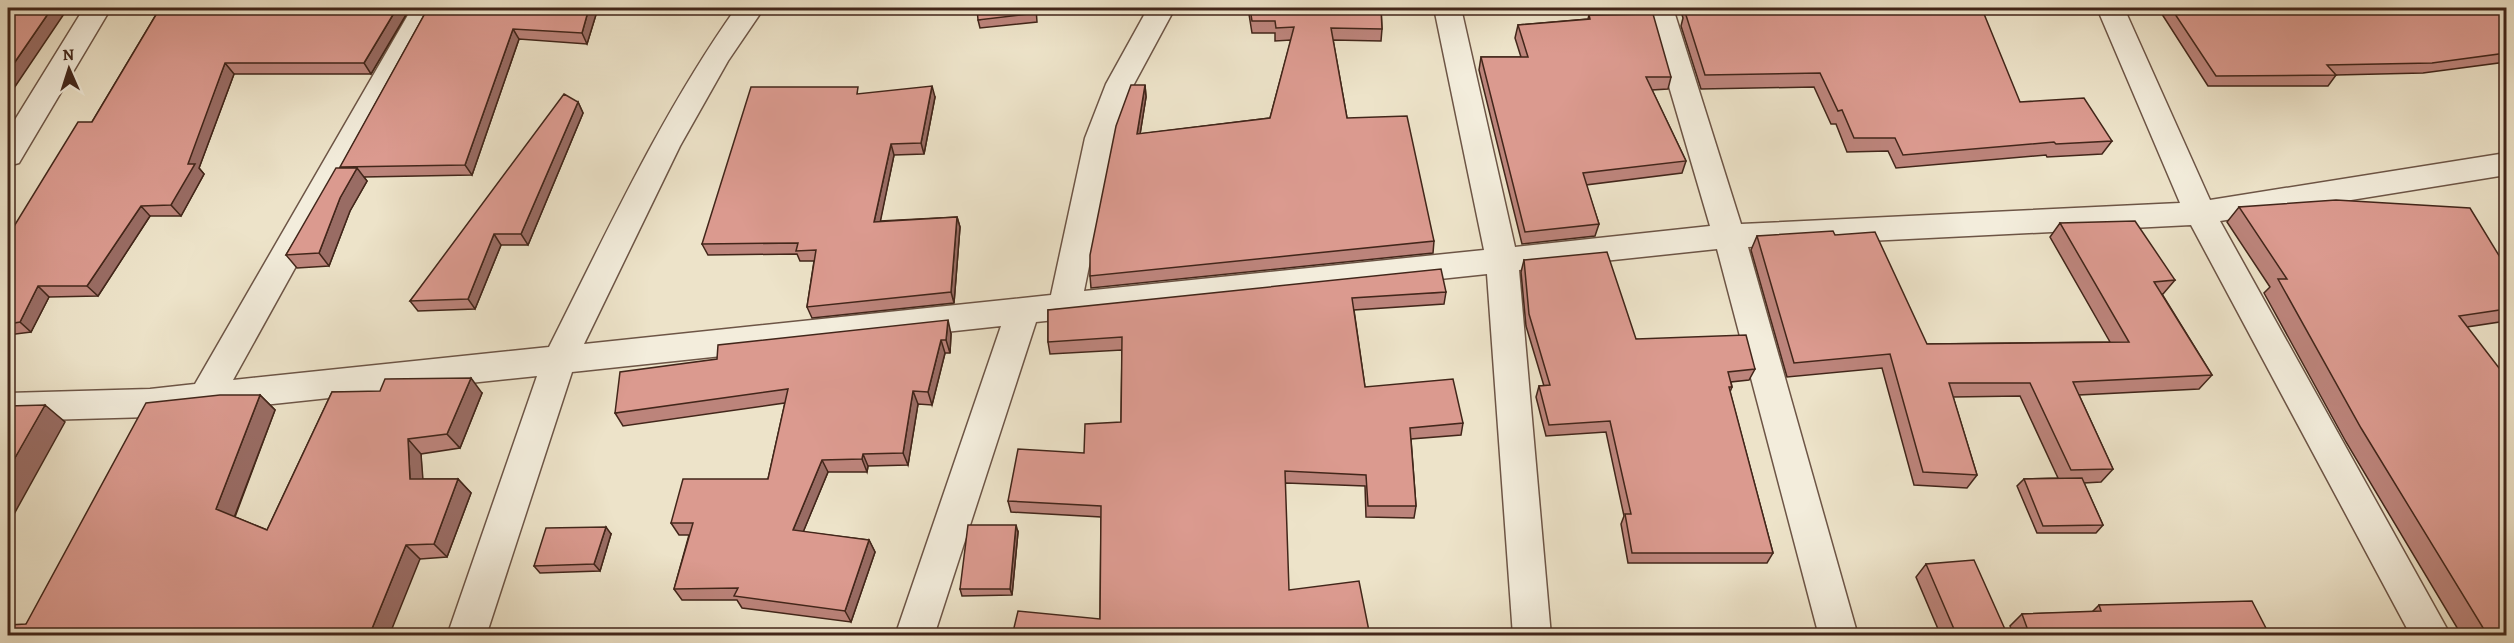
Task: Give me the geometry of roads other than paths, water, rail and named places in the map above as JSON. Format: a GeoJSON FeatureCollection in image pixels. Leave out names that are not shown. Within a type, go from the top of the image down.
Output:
{"type":"FeatureCollection","features":[{"type":"Feature","properties":{"kind":"street"},"geometry":{"type":"LineString","coordinates":[[8,155],[97,8]]}},
{"type":"Feature","properties":{"kind":"street"},"geometry":{"type":"LineString","coordinates":[[205,398],[425,8]]}},
{"type":"Feature","properties":{"kind":"street"},"geometry":{"type":"LineString","coordinates":[[466,636],[560,360],[665,146],[716,57],[750,8]]}},
{"type":"Feature","properties":{"kind":"street"},"geometry":{"type":"LineString","coordinates":[[1065,307],[1100,138],[1119,84],[1161,8]]}},
{"type":"Feature","properties":{"kind":"street"},"geometry":{"type":"LineString","coordinates":[[1447,8],[1502,260],[1532,636]]}},
{"type":"Feature","properties":{"kind":"street"},"geometry":{"type":"LineString","coordinates":[[1659,8],[1729,236],[1839,636]]}},
{"type":"Feature","properties":{"kind":"street"},"geometry":{"type":"LineString","coordinates":[[2111,8],[2200,213],[2432,636]]}},
{"type":"Feature","properties":{"kind":"street"},"geometry":{"type":"LineString","coordinates":[[8,407],[142,419],[205,398],[1729,236],[2200,213],[2506,164]]}},
{"type":"Feature","properties":{"kind":"street"},"geometry":{"type":"LineString","coordinates":[[914,636],[1023,311]]}}]}
